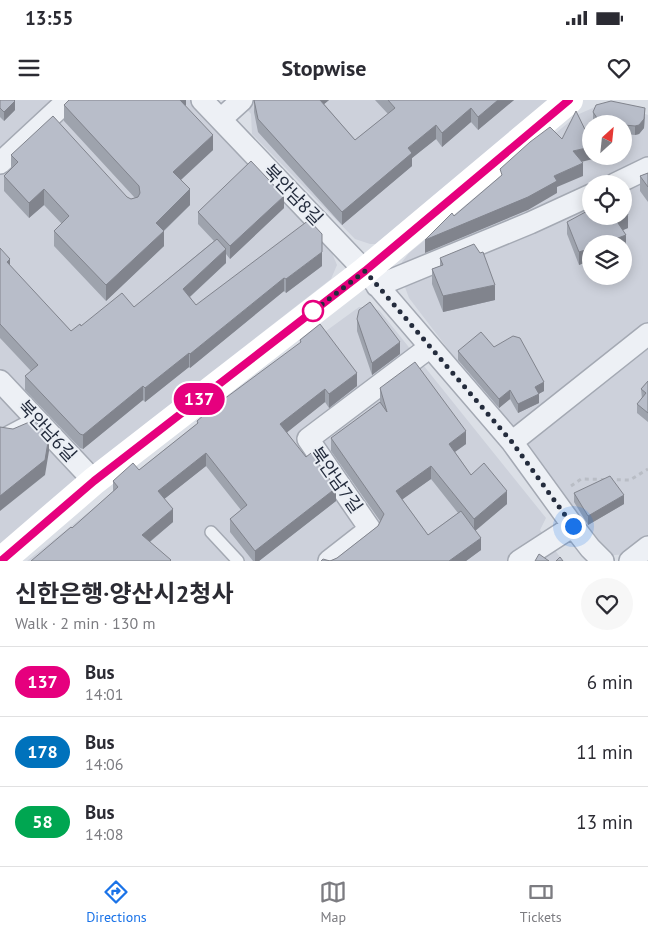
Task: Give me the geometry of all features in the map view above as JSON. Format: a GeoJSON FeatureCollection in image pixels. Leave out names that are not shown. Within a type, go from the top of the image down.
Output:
{"type":"FeatureCollection","features":[{"type":"Feature","properties":{"kind":"main road"},"geometry":{"type":"LineString","coordinates":[[1,561],[94,481],[371,278],[569,100]]}},
{"type":"Feature","properties":{"kind":"street"},"geometry":{"type":"LineString","coordinates":[[4,151],[53,120],[68,100]]}},
{"type":"Feature","properties":{"kind":"street","name":"북안남8길"},"geometry":{"type":"LineString","coordinates":[[202,100],[371,278]]}},
{"type":"Feature","properties":{"kind":"street"},"geometry":{"type":"LineString","coordinates":[[221,119],[242,100]]}},
{"type":"Feature","properties":{"kind":"street"},"geometry":{"type":"LineString","coordinates":[[632,176],[648,168]]}},
{"type":"Feature","properties":{"kind":"street"},"geometry":{"type":"LineString","coordinates":[[582,199],[530,223],[371,278],[512,442],[573,526],[603,561]]}},
{"type":"Feature","properties":{"kind":"street"},"geometry":{"type":"LineString","coordinates":[[512,442],[648,334]]}},
{"type":"Feature","properties":{"kind":"street","name":"북안남7길"},"geometry":{"type":"LineString","coordinates":[[329,561],[370,529],[308,439],[430,347]]}},
{"type":"Feature","properties":{"kind":"street","name":"북안남6길"},"geometry":{"type":"LineString","coordinates":[[0,381],[94,481]]}},
{"type":"Feature","properties":{"kind":"street"},"geometry":{"type":"LineString","coordinates":[[519,561],[573,526]]}},
{"type":"Feature","properties":{"kind":"street"},"geometry":{"type":"LineString","coordinates":[[630,561],[648,547]]}},
{"type":"Feature","properties":{"kind":"lane"},"geometry":{"type":"LineString","coordinates":[[0,435],[34,418]]}},
{"type":"Feature","properties":{"kind":"lane"},"geometry":{"type":"LineString","coordinates":[[211,532],[238,561]]}},
{"type":"Feature","properties":{"kind":"path"},"geometry":{"type":"LineString","coordinates":[[568,494],[572,484],[581,479],[630,480],[648,469]]}},
{"type":"Feature","properties":{"kind":"shaded area"},"geometry":{"type":"Polygon","coordinates":[[[0,100],[192,100],[332,253],[337,265],[331,279],[146,423],[0,546],[0,100]]]}},
{"type":"Feature","properties":{"kind":"shaded area"},"geometry":{"type":"Polygon","coordinates":[[[239,100],[551,100],[380,244],[370,244],[355,239],[252,134],[251,114],[239,100]]]}},
{"type":"Feature","properties":{"kind":"shaded area"},"geometry":{"type":"Polygon","coordinates":[[[612,106],[648,115],[648,536],[625,554],[606,556],[409,298],[399,271],[402,262],[409,253],[579,114],[595,107],[612,106]]]}},
{"type":"Feature","properties":{"kind":"shaded area"},"geometry":{"type":"Polygon","coordinates":[[[359,307],[379,310],[546,518],[540,530],[563,561],[27,561],[211,415],[359,307]]]}},
{"type":"Feature","properties":{"kind":"building"},"geometry":{"type":"Polygon","coordinates":[[[0,100],[15,101],[4,112],[0,108],[0,100]]]}},
{"type":"Feature","properties":{"kind":"building"},"geometry":{"type":"Polygon","coordinates":[[[69,100],[180,100],[213,135],[173,172],[190,189],[156,223],[164,231],[106,285],[54,231],[69,216],[44,189],[29,203],[4,176],[18,162],[11,155],[53,116],[127,197],[131,199],[138,197],[140,193],[139,186],[64,105],[69,100]]]}},
{"type":"Feature","properties":{"kind":"building"},"geometry":{"type":"Polygon","coordinates":[[[254,100],[320,100],[355,140],[395,108],[388,100],[498,100],[478,117],[471,108],[442,133],[436,125],[408,148],[412,153],[342,212],[258,119],[254,100]]]}},
{"type":"Feature","properties":{"kind":"building"},"geometry":{"type":"Polygon","coordinates":[[[611,101],[645,108],[644,119],[639,125],[635,126],[632,126],[632,115],[595,115],[593,112],[596,105],[611,101]]]}},
{"type":"Feature","properties":{"kind":"building"},"geometry":{"type":"Polygon","coordinates":[[[576,111],[582,123],[582,149],[573,151],[582,163],[554,176],[557,181],[528,197],[425,240],[452,213],[454,216],[502,175],[500,169],[550,127],[562,139],[576,111]]]}},
{"type":"Feature","properties":{"kind":"building"},"geometry":{"type":"Polygon","coordinates":[[[251,161],[284,196],[230,246],[198,212],[251,161]]]}},
{"type":"Feature","properties":{"kind":"building"},"geometry":{"type":"Polygon","coordinates":[[[648,173],[648,187],[640,176],[648,173]]]}},
{"type":"Feature","properties":{"kind":"building"},"geometry":{"type":"Polygon","coordinates":[[[582,214],[582,225],[619,225],[626,235],[582,235],[582,251],[579,252],[567,222],[582,214]]]}},
{"type":"Feature","properties":{"kind":"building"},"geometry":{"type":"Polygon","coordinates":[[[309,220],[322,234],[322,252],[286,279],[284,278],[190,354],[145,388],[143,386],[83,435],[25,376],[38,365],[0,324],[0,248],[10,259],[7,262],[71,331],[80,324],[81,326],[122,293],[134,307],[217,239],[226,249],[183,289],[196,305],[309,220]]]}},
{"type":"Feature","properties":{"kind":"building"},"geometry":{"type":"Polygon","coordinates":[[[474,244],[480,253],[483,252],[495,285],[443,296],[432,269],[443,265],[440,258],[474,244]]]}},
{"type":"Feature","properties":{"kind":"building"},"geometry":{"type":"Polygon","coordinates":[[[370,302],[400,342],[372,363],[357,319],[359,310],[370,302]]]}},
{"type":"Feature","properties":{"kind":"building"},"geometry":{"type":"Polygon","coordinates":[[[320,324],[357,373],[329,394],[325,389],[280,424],[306,457],[311,453],[336,488],[255,551],[230,519],[247,505],[206,453],[158,491],[173,509],[142,535],[170,561],[31,561],[118,487],[113,481],[133,463],[139,470],[198,423],[197,421],[212,408],[301,342],[300,340],[320,324]]]}},
{"type":"Feature","properties":{"kind":"building"},"geometry":{"type":"Polygon","coordinates":[[[481,332],[494,347],[513,336],[520,338],[544,382],[535,387],[539,394],[518,404],[510,390],[499,399],[458,351],[481,332]]]}},
{"type":"Feature","properties":{"kind":"building"},"geometry":{"type":"Polygon","coordinates":[[[415,362],[466,431],[449,444],[471,475],[484,463],[507,491],[474,519],[431,466],[396,491],[428,535],[461,511],[481,538],[449,561],[330,561],[337,558],[378,526],[384,514],[331,438],[380,402],[387,412],[380,388],[415,362]]]}},
{"type":"Feature","properties":{"kind":"building"},"geometry":{"type":"Polygon","coordinates":[[[648,381],[648,413],[637,404],[646,393],[641,389],[648,381]]]}},
{"type":"Feature","properties":{"kind":"building"},"geometry":{"type":"Polygon","coordinates":[[[34,420],[49,436],[45,460],[0,496],[0,427],[13,429],[34,420]]]}},
{"type":"Feature","properties":{"kind":"building"},"geometry":{"type":"Polygon","coordinates":[[[610,476],[624,495],[588,516],[574,493],[610,476]]]}},
{"type":"Feature","properties":{"kind":"building"},"geometry":{"type":"Polygon","coordinates":[[[539,554],[549,561],[535,561],[539,554]]]}},
{"type":"Feature","properties":{"kind":"bus line","name":"137"},"geometry":{"type":"LineString","coordinates":[[1,561],[94,481],[365,271],[569,100]]}},
{"type":"Feature","properties":{"kind":"route"},"geometry":{"type":"LineString","coordinates":[[313,311],[307,316],[365,271],[512,442],[573,526]]}}]}
